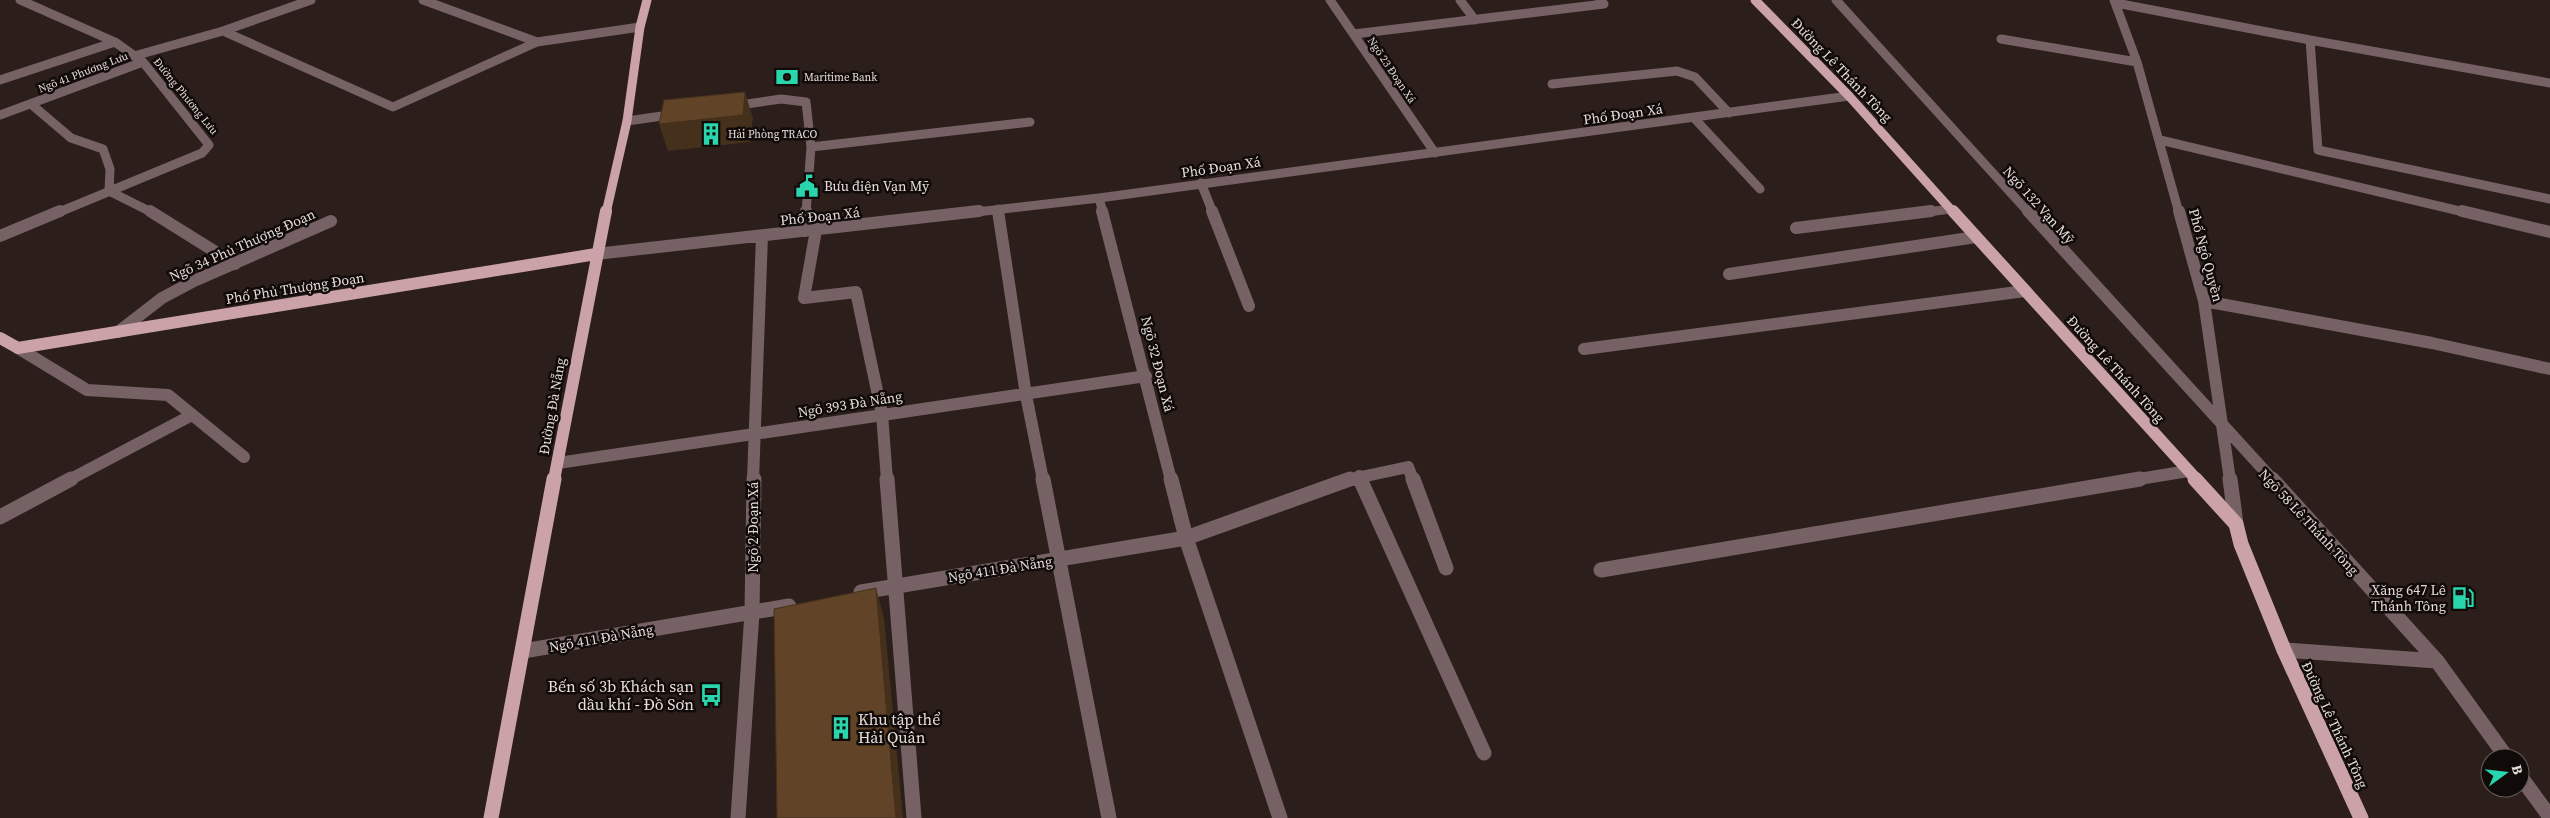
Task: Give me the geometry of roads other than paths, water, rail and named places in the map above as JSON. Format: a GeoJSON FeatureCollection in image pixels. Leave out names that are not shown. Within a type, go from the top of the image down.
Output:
{"type":"FeatureCollection","features":[{"type":"Feature","properties":{"kind":"main road","name":"Đường Đà Nẵng"},"geometry":{"type":"LineString","coordinates":[[491,818],[596,254],[627,121],[640,27],[647,0]]}},
{"type":"Feature","properties":{"kind":"main road","name":"Đường Lê Thánh Tông"},"geometry":{"type":"LineString","coordinates":[[1755,0],[1849,96],[2236,524],[2241,544],[2284,650],[2361,818]]}},
{"type":"Feature","properties":{"kind":"main road","name":"Phố Phủ Thượng Đoạn"},"geometry":{"type":"LineString","coordinates":[[18,348],[596,254]]}},
{"type":"Feature","properties":{"kind":"main road"},"geometry":{"type":"LineString","coordinates":[[0,338],[18,348]]}},
{"type":"Feature","properties":{"kind":"street","name":"Đường Phương Lưu"},"geometry":{"type":"LineString","coordinates":[[0,236],[202,153],[209,145],[138,59],[115,42],[20,0]]}},
{"type":"Feature","properties":{"kind":"street","name":"Ngõ 41 Phương Lưu"},"geometry":{"type":"LineString","coordinates":[[0,115],[138,59],[311,0]]}},
{"type":"Feature","properties":{"kind":"street"},"geometry":{"type":"LineString","coordinates":[[422,0],[537,42]]}},
{"type":"Feature","properties":{"kind":"street","name":"Ngõ 23 Đoạn Xá"},"geometry":{"type":"LineString","coordinates":[[1330,0],[1435,153]]}},
{"type":"Feature","properties":{"kind":"street"},"geometry":{"type":"LineString","coordinates":[[1460,0],[1475,20]]}},
{"type":"Feature","properties":{"kind":"street"},"geometry":{"type":"LineString","coordinates":[[1538,0],[1547,11]]}},
{"type":"Feature","properties":{"kind":"street"},"geometry":{"type":"LineString","coordinates":[[1354,34],[1604,4],[1600,0]]}},
{"type":"Feature","properties":{"kind":"street","name":"Ngõ 132 Vạn Mỹ"},"geometry":{"type":"LineString","coordinates":[[1836,0],[2223,428]]}},
{"type":"Feature","properties":{"kind":"street"},"geometry":{"type":"LineString","coordinates":[[2115,2],[2310,40],[2550,82]]}},
{"type":"Feature","properties":{"kind":"street","name":"Phố Ngô Quyền"},"geometry":{"type":"LineString","coordinates":[[2115,2],[2137,62],[2204,301],[2236,524]]}},
{"type":"Feature","properties":{"kind":"street"},"geometry":{"type":"LineString","coordinates":[[224,31],[393,107],[537,42],[640,27]]}},
{"type":"Feature","properties":{"kind":"street"},"geometry":{"type":"LineString","coordinates":[[2001,39],[2137,62]]}},
{"type":"Feature","properties":{"kind":"street"},"geometry":{"type":"LineString","coordinates":[[2310,40],[2318,150],[2550,199]]}},
{"type":"Feature","properties":{"kind":"street"},"geometry":{"type":"LineString","coordinates":[[0,80],[115,42]]}},
{"type":"Feature","properties":{"kind":"street"},"geometry":{"type":"LineString","coordinates":[[1552,84],[1677,71],[1695,78],[1729,113]]}},
{"type":"Feature","properties":{"kind":"street","name":"Phố Đoạn Xá"},"geometry":{"type":"LineString","coordinates":[[596,254],[1099,198],[1849,96]]}},
{"type":"Feature","properties":{"kind":"street"},"geometry":{"type":"LineString","coordinates":[[722,108],[800,99],[806,102],[811,147],[810,231],[804,298],[856,292],[882,414],[914,818]]}},
{"type":"Feature","properties":{"kind":"street"},"geometry":{"type":"LineString","coordinates":[[31,104],[71,138],[104,149],[110,169],[109,191],[164,218],[235,264]]}},
{"type":"Feature","properties":{"kind":"street"},"geometry":{"type":"LineString","coordinates":[[627,121],[684,113]]}},
{"type":"Feature","properties":{"kind":"street"},"geometry":{"type":"LineString","coordinates":[[1694,118],[1760,189]]}},
{"type":"Feature","properties":{"kind":"street"},"geometry":{"type":"LineString","coordinates":[[811,147],[1030,122]]}},
{"type":"Feature","properties":{"kind":"street"},"geometry":{"type":"LineString","coordinates":[[2160,140],[2550,232]]}},
{"type":"Feature","properties":{"kind":"street"},"geometry":{"type":"LineString","coordinates":[[1201,184],[1249,306]]}},
{"type":"Feature","properties":{"kind":"street","name":"Ngõ 32 Đoạn Xá"},"geometry":{"type":"LineString","coordinates":[[1099,198],[1186,538]]}},
{"type":"Feature","properties":{"kind":"street"},"geometry":{"type":"LineString","coordinates":[[998,209],[1026,395],[1109,818]]}},
{"type":"Feature","properties":{"kind":"street"},"geometry":{"type":"LineString","coordinates":[[1796,228],[1950,209]]}},
{"type":"Feature","properties":{"kind":"street","name":"Ngõ 34 Phủ Thượng Đoạn"},"geometry":{"type":"LineString","coordinates":[[118,332],[162,298],[194,281],[332,221]]}},
{"type":"Feature","properties":{"kind":"street","name":"Ngõ 2 Đoạn Xá"},"geometry":{"type":"LineString","coordinates":[[738,818],[752,613],[754,434],[762,236]]}},
{"type":"Feature","properties":{"kind":"street"},"geometry":{"type":"LineString","coordinates":[[1729,274],[1976,237]]}},
{"type":"Feature","properties":{"kind":"street"},"geometry":{"type":"LineString","coordinates":[[1584,349],[2026,291]]}},
{"type":"Feature","properties":{"kind":"street"},"geometry":{"type":"LineString","coordinates":[[2204,301],[2441,345],[2550,369]]}},
{"type":"Feature","properties":{"kind":"street"},"geometry":{"type":"LineString","coordinates":[[18,348],[87,390],[168,395],[244,457]]}},
{"type":"Feature","properties":{"kind":"street","name":"Ngõ 393 Đà Nẵng"},"geometry":{"type":"LineString","coordinates":[[558,463],[1146,376]]}},
{"type":"Feature","properties":{"kind":"street"},"geometry":{"type":"LineString","coordinates":[[0,517],[192,415]]}},
{"type":"Feature","properties":{"kind":"street","name":"Ngõ 58 Lê Thánh Tông"},"geometry":{"type":"LineString","coordinates":[[2223,428],[2437,661],[2500,748]]}},
{"type":"Feature","properties":{"kind":"street","name":"Ngõ 411 Đà Nẵng"},"geometry":{"type":"LineString","coordinates":[[849,594],[1186,538],[1359,476],[1408,467],[1446,568]]}},
{"type":"Feature","properties":{"kind":"street"},"geometry":{"type":"LineString","coordinates":[[1601,570],[2188,471]]}},
{"type":"Feature","properties":{"kind":"street"},"geometry":{"type":"LineString","coordinates":[[1359,476],[1484,753]]}},
{"type":"Feature","properties":{"kind":"street"},"geometry":{"type":"LineString","coordinates":[[1186,538],[1280,818]]}},
{"type":"Feature","properties":{"kind":"street","name":"Ngõ 411 Đà Nẵng"},"geometry":{"type":"LineString","coordinates":[[523,651],[801,604]]}},
{"type":"Feature","properties":{"kind":"street"},"geometry":{"type":"LineString","coordinates":[[2284,650],[2437,661]]}},
{"type":"Feature","properties":{"kind":"street"},"geometry":{"type":"LineString","coordinates":[[2530,790],[2550,817]]}},
{"type":"Feature","properties":{"kind":"place","name":"Maritime Bank"},"geometry":{"type":"Point","coordinates":[787,77]}},
{"type":"Feature","properties":{"kind":"place","name":"Hải Phòng TRACO"},"geometry":{"type":"Point","coordinates":[711,134]}},
{"type":"Feature","properties":{"kind":"place","name":"Bưu điện Vạn Mỹ"},"geometry":{"type":"Point","coordinates":[807,186]}},
{"type":"Feature","properties":{"kind":"place","name":"Xăng 647 Lê Thánh Tông"},"geometry":{"type":"Point","coordinates":[2463,598]}},
{"type":"Feature","properties":{"kind":"place","name":"Bến số 3b Khách sạn dầu khí - Đồ Sơn"},"geometry":{"type":"Point","coordinates":[711,695]}},
{"type":"Feature","properties":{"kind":"place","name":"Khu tập thể Hải Quân"},"geometry":{"type":"Point","coordinates":[841,728]}}]}
